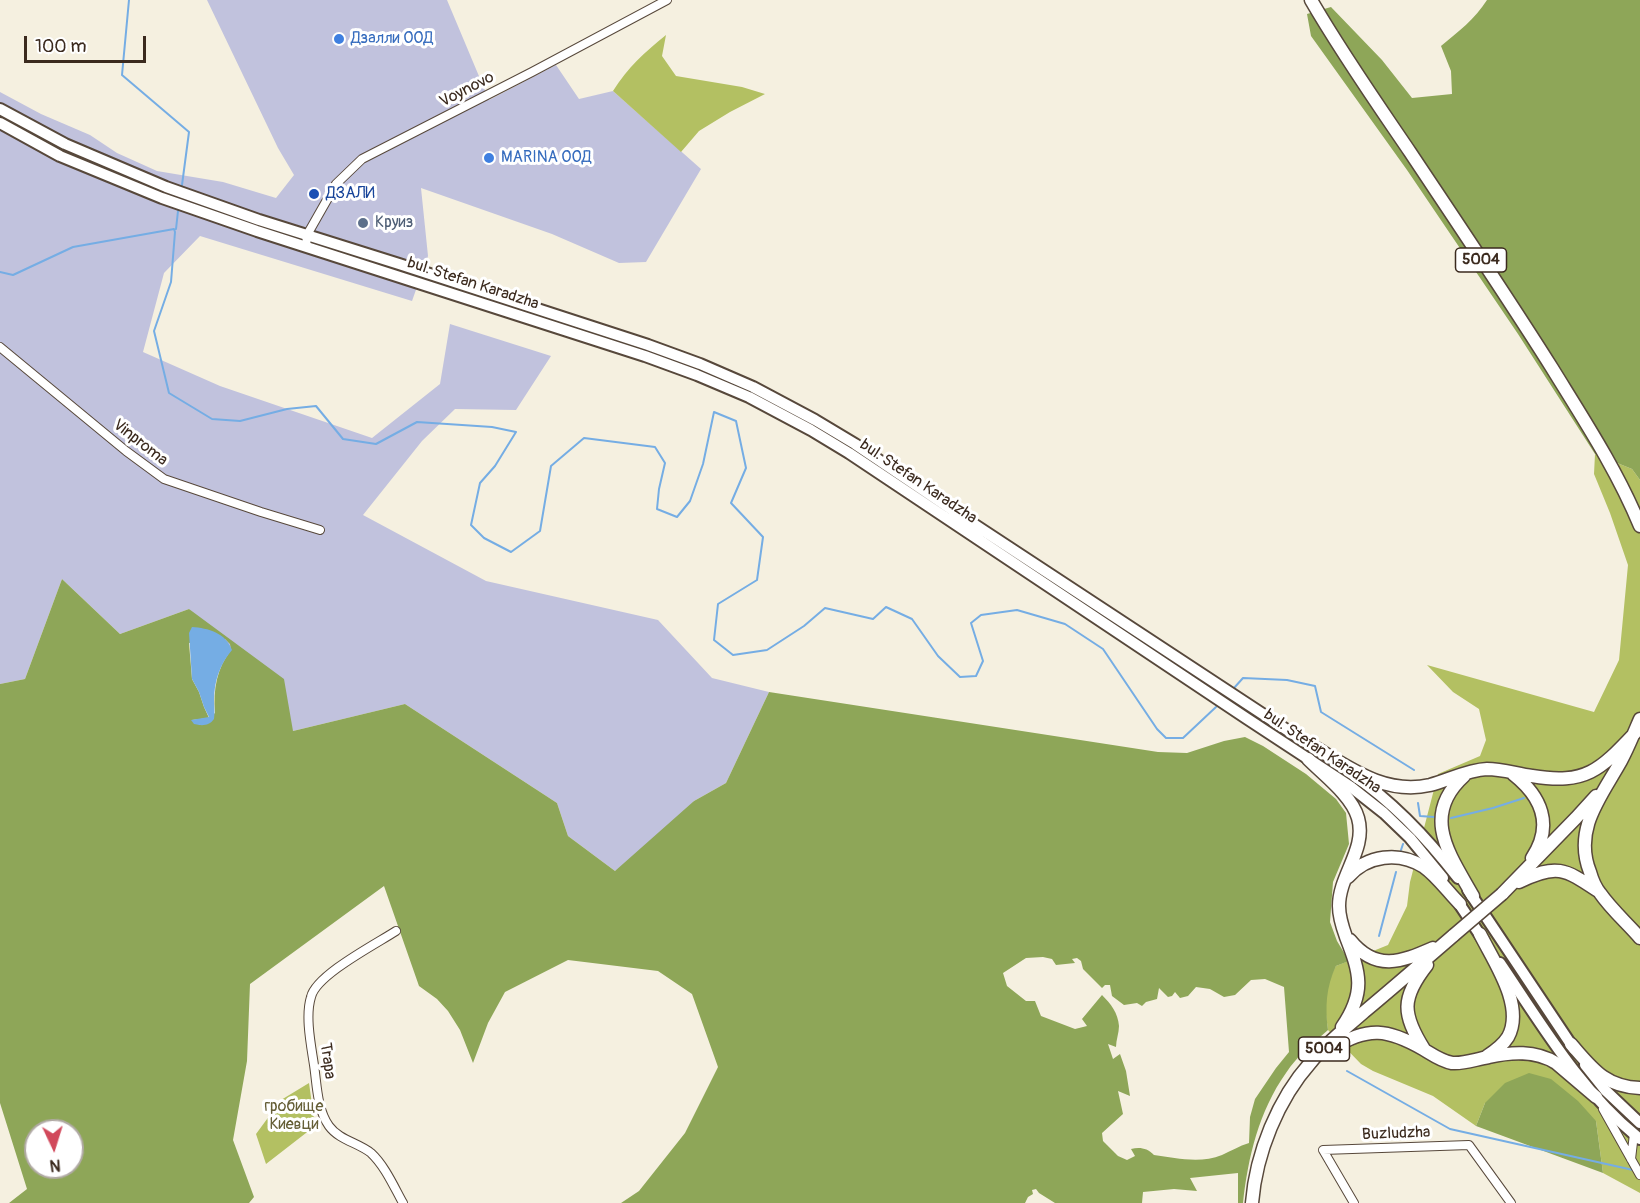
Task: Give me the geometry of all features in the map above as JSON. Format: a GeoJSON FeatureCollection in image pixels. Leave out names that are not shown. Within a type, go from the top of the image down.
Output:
{"type":"FeatureCollection","features":[{"type":"Feature","properties":{"kind":"main road","name":"5004"},"geometry":{"type":"LineString","coordinates":[[1311,0],[1595,437],[1629,498],[1640,526]]}},
{"type":"Feature","properties":{"kind":"main road","name":"bul. Stefan Karadzha"},"geometry":{"type":"LineString","coordinates":[[0,109],[65,144],[166,187],[259,220],[307,241]]}},
{"type":"Feature","properties":{"kind":"main road","name":"bul. Stefan Karadzha"},"geometry":{"type":"LineString","coordinates":[[0,123],[60,156],[162,198],[307,241],[697,375],[749,397],[849,453],[1236,712],[1359,778],[1391,804],[1430,843],[1473,896],[1595,1079],[1640,1123]]}},
{"type":"Feature","properties":{"kind":"main road","name":"5004"},"geometry":{"type":"LineString","coordinates":[[1252,1203],[1260,1159],[1274,1121],[1293,1085],[1311,1061],[1334,1038],[1505,890],[1576,818],[1607,784],[1622,759],[1640,719]]}},
{"type":"Feature","properties":{"kind":"main road"},"geometry":{"type":"LineString","coordinates":[[1312,754],[1366,777],[1396,786],[1428,785],[1467,773],[1490,769],[1547,778],[1581,776],[1599,768],[1635,733]]}},
{"type":"Feature","properties":{"kind":"main road","name":"bul. Stefan Karadzha"},"geometry":{"type":"LineString","coordinates":[[1312,754],[1384,813],[1410,838],[1432,864],[1569,1064],[1596,1097],[1637,1137]]}},
{"type":"Feature","properties":{"kind":"main road"},"geometry":{"type":"LineString","coordinates":[[1312,754],[1353,807],[1360,828],[1359,840],[1343,882],[1339,908],[1341,921],[1357,968],[1359,984],[1353,1006],[1344,1025],[1334,1038]]}},
{"type":"Feature","properties":{"kind":"main road"},"geometry":{"type":"LineString","coordinates":[[1505,890],[1537,851],[1543,825],[1539,804],[1523,782],[1510,772]]}},
{"type":"Feature","properties":{"kind":"main road"},"geometry":{"type":"LineString","coordinates":[[1467,773],[1456,783],[1448,796],[1441,826],[1447,849],[1473,896]]}},
{"type":"Feature","properties":{"kind":"main road"},"geometry":{"type":"LineString","coordinates":[[1599,892],[1586,862],[1584,834],[1607,784]]}},
{"type":"Feature","properties":{"kind":"main road"},"geometry":{"type":"LineString","coordinates":[[1343,882],[1366,862],[1379,858],[1401,858],[1416,863],[1428,871],[1460,904]]}},
{"type":"Feature","properties":{"kind":"main road"},"geometry":{"type":"LineString","coordinates":[[1505,890],[1540,872],[1556,870],[1571,874],[1599,892],[1640,938]]}},
{"type":"Feature","properties":{"kind":"main road"},"geometry":{"type":"LineString","coordinates":[[1345,934],[1363,954],[1383,961],[1411,957],[1450,939]]}},
{"type":"Feature","properties":{"kind":"main road"},"geometry":{"type":"LineString","coordinates":[[1480,934],[1509,991],[1513,1010],[1512,1026],[1507,1039],[1486,1057]]}},
{"type":"Feature","properties":{"kind":"main road"},"geometry":{"type":"LineString","coordinates":[[1425,1050],[1414,1034],[1409,1020],[1408,998],[1416,979],[1450,939]]}},
{"type":"Feature","properties":{"kind":"main road"},"geometry":{"type":"LineString","coordinates":[[1311,1061],[1351,1037],[1371,1033],[1389,1034],[1441,1060],[1454,1063],[1525,1053],[1541,1055],[1563,1068],[1596,1097]]}},
{"type":"Feature","properties":{"kind":"main road"},"geometry":{"type":"LineString","coordinates":[[1571,1044],[1603,1078],[1617,1085],[1640,1088]]}},
{"type":"Feature","properties":{"kind":"street","name":"Voynovo"},"geometry":{"type":"LineString","coordinates":[[307,241],[336,184],[362,159],[667,0]]}},
{"type":"Feature","properties":{"kind":"street","name":"Vinproma"},"geometry":{"type":"LineString","coordinates":[[0,346],[126,451],[164,478],[320,530]]}},
{"type":"Feature","properties":{"kind":"street","name":"Trapa"},"geometry":{"type":"LineString","coordinates":[[396,931],[321,981],[311,995],[309,1019],[319,1102],[324,1119],[337,1134],[372,1154],[403,1203]]}},
{"type":"Feature","properties":{"kind":"street"},"geometry":{"type":"LineString","coordinates":[[1596,1097],[1640,1175]]}},
{"type":"Feature","properties":{"kind":"street"},"geometry":{"type":"LineString","coordinates":[[1632,1160],[1637,1137]]}},
{"type":"Feature","properties":{"kind":"street","name":"Buzludzha"},"geometry":{"type":"LineString","coordinates":[[1354,1203],[1323,1150],[1469,1145],[1511,1203]]}},
{"type":"Feature","properties":{"kind":"shaded area"},"geometry":{"type":"Polygon","coordinates":[[[207,0],[447,0],[489,100],[556,65],[579,99],[613,91],[701,169],[646,262],[619,263],[552,234],[421,188],[428,256],[412,301],[200,236],[164,273],[143,352],[220,386],[372,438],[440,384],[450,324],[551,356],[516,410],[455,409],[422,441],[363,515],[486,581],[658,620],[712,678],[769,692],[726,783],[694,801],[652,853],[615,871],[568,836],[557,803],[405,704],[293,731],[189,609],[120,634],[62,579],[25,679],[0,684],[0,92],[41,114],[90,135],[117,153],[157,171],[223,182],[276,198],[294,175],[278,148],[207,0]]]}},
{"type":"Feature","properties":{"kind":"green space"},"geometry":{"type":"Polygon","coordinates":[[[1487,0],[1640,0],[1640,480],[1632,469],[1595,454],[1518,334],[1407,170],[1311,36],[1307,14],[1331,7],[1382,60],[1412,98],[1452,94],[1451,71],[1441,46],[1472,19],[1487,0]]]}},
{"type":"Feature","properties":{"kind":"green space"},"geometry":{"type":"Polygon","coordinates":[[[666,35],[662,56],[676,76],[742,87],[765,94],[699,131],[681,152],[613,91],[637,61],[666,35]]]}},
{"type":"Feature","properties":{"kind":"green space"},"geometry":{"type":"Polygon","coordinates":[[[1595,454],[1632,469],[1640,480],[1640,1193],[1603,1173],[1596,1121],[1485,1103],[1476,1126],[1433,1096],[1361,1064],[1328,1030],[1325,1007],[1329,979],[1336,966],[1388,945],[1407,906],[1410,882],[1438,774],[1480,756],[1486,740],[1479,709],[1453,692],[1427,665],[1594,712],[1619,660],[1628,565],[1594,474],[1595,454]]]}},
{"type":"Feature","properties":{"kind":"green space"},"geometry":{"type":"Polygon","coordinates":[[[62,579],[120,634],[189,609],[284,679],[293,731],[405,704],[557,803],[568,836],[615,871],[694,801],[726,783],[769,692],[1158,752],[1187,753],[1245,737],[1306,774],[1336,799],[1346,813],[1349,844],[1333,882],[1330,922],[1337,941],[1349,961],[1336,966],[1330,982],[1327,1005],[1328,1030],[1295,1061],[1269,1103],[1256,1135],[1243,1203],[1238,1203],[1238,1173],[1190,1178],[1197,1191],[1174,1189],[1143,1192],[1142,1203],[1055,1203],[1036,1189],[1032,1190],[1033,1194],[1025,1203],[621,1203],[639,1191],[685,1133],[718,1067],[692,994],[658,971],[568,960],[505,992],[488,1023],[473,1063],[460,1030],[448,1011],[437,999],[419,986],[384,886],[250,984],[247,1061],[233,1140],[254,1197],[249,1203],[9,1203],[27,1189],[0,1103],[0,684],[25,679],[62,579]],[[225,639],[189,643],[192,679],[209,718],[215,713],[217,679],[222,664],[231,650],[230,644],[225,639]],[[209,718],[192,720],[200,725],[209,718]],[[1026,958],[1003,973],[1007,986],[1026,1001],[1035,1001],[1041,1016],[1075,1029],[1087,1026],[1082,1019],[1102,995],[1114,1009],[1119,1026],[1116,1047],[1108,1044],[1113,1059],[1120,1054],[1126,1071],[1130,1096],[1118,1091],[1123,1114],[1102,1133],[1103,1141],[1118,1156],[1127,1160],[1135,1156],[1131,1149],[1140,1148],[1154,1155],[1188,1160],[1205,1159],[1214,1158],[1249,1143],[1250,1117],[1255,1099],[1289,1052],[1284,987],[1265,979],[1251,980],[1235,995],[1224,997],[1210,989],[1196,987],[1188,996],[1180,998],[1175,992],[1168,997],[1159,988],[1157,999],[1146,1002],[1142,1006],[1137,1003],[1124,1005],[1112,996],[1110,985],[1102,988],[1083,969],[1081,961],[1077,958],[1072,959],[1075,963],[1056,965],[1052,959],[1026,958]]]}},
{"type":"Feature","properties":{"kind":"green space"},"geometry":{"type":"Polygon","coordinates":[[[1529,1073],[1551,1079],[1578,1101],[1596,1121],[1603,1173],[1476,1126],[1485,1103],[1505,1083],[1529,1073]]]}},
{"type":"Feature","properties":{"kind":"green space","name":"гробище Киевци"},"geometry":{"type":"Polygon","coordinates":[[[309,1083],[315,1126],[266,1164],[256,1134],[281,1100],[309,1083]]]}},
{"type":"Feature","properties":{"kind":"water"},"geometry":{"type":"Polygon","coordinates":[[[192,627],[216,632],[225,639],[232,650],[221,667],[217,680],[214,693],[214,719],[205,725],[194,724],[191,720],[209,717],[192,679],[189,633],[192,627]]]}},
{"type":"Feature","properties":{"kind":"waterway"},"geometry":{"type":"LineString","coordinates":[[129,0],[122,75],[189,132],[182,185]]}},
{"type":"Feature","properties":{"kind":"waterway"},"geometry":{"type":"LineString","coordinates":[[176,229],[178,211]]}},
{"type":"Feature","properties":{"kind":"waterway"},"geometry":{"type":"LineString","coordinates":[[0,272],[13,275],[73,247],[174,229],[171,282],[154,331],[169,393],[212,419],[240,421],[287,409],[316,406],[343,439],[376,444],[417,422],[492,427],[516,432],[495,466],[480,483],[471,525],[484,538],[511,552],[540,531],[551,466],[584,438],[655,447],[665,463],[657,509],[677,517],[690,501],[703,464],[714,412],[736,421],[746,468],[731,503],[763,537],[757,580],[718,604],[714,640],[733,655],[767,650],[804,626],[825,608],[873,619],[886,607],[912,619],[938,656],[960,677],[976,676],[983,661],[971,623],[981,615],[1017,610],[1065,624],[1103,649],[1157,729],[1166,738],[1183,738],[1216,707]]}},
{"type":"Feature","properties":{"kind":"waterway"},"geometry":{"type":"LineString","coordinates":[[1234,688],[1243,678],[1287,680],[1315,686],[1321,712],[1414,770]]}},
{"type":"Feature","properties":{"kind":"waterway"},"geometry":{"type":"LineString","coordinates":[[1451,818],[1524,798]]}},
{"type":"Feature","properties":{"kind":"waterway"},"geometry":{"type":"LineString","coordinates":[[1418,803],[1420,816],[1434,817]]}},
{"type":"Feature","properties":{"kind":"waterway"},"geometry":{"type":"LineString","coordinates":[[1401,850],[1403,844]]}},
{"type":"Feature","properties":{"kind":"waterway"},"geometry":{"type":"LineString","coordinates":[[1379,936],[1396,872]]}},
{"type":"Feature","properties":{"kind":"waterway"},"geometry":{"type":"LineString","coordinates":[[1347,1071],[1450,1129],[1633,1170]]}},
{"type":"Feature","properties":{"kind":"place","name":"Дзалли ООД"},"geometry":{"type":"Point","coordinates":[339,39]}},
{"type":"Feature","properties":{"kind":"place","name":"MARINA ООД"},"geometry":{"type":"Point","coordinates":[489,158]}},
{"type":"Feature","properties":{"kind":"place","name":"ДЗАЛИ"},"geometry":{"type":"Point","coordinates":[314,194]}},
{"type":"Feature","properties":{"kind":"place","name":"Круиз"},"geometry":{"type":"Point","coordinates":[363,223]}}]}
